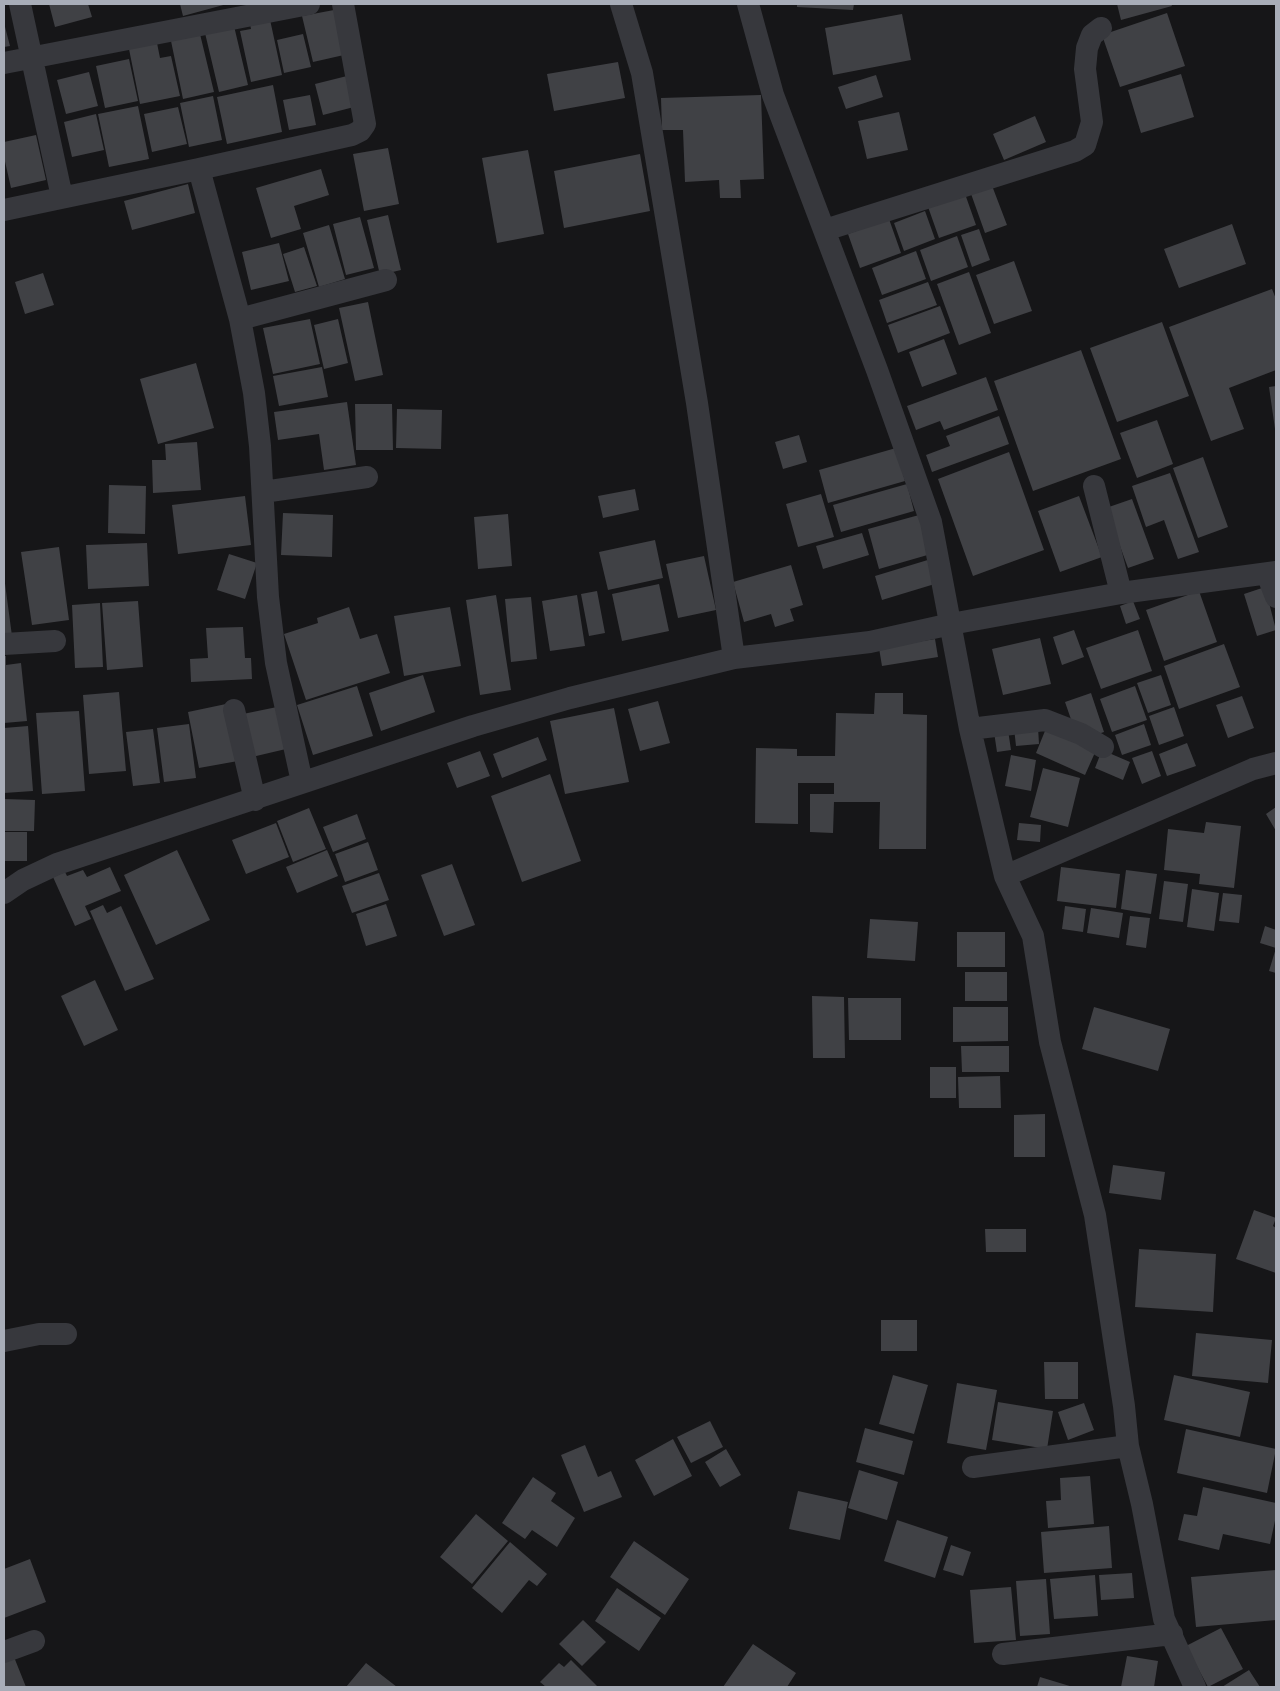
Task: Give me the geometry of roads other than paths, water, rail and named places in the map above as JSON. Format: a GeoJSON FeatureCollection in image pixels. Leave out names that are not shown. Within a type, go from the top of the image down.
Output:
{"type":"FeatureCollection","features":[{"type":"Feature","properties":{"kind":"street"},"geometry":{"type":"LineString","coordinates":[[20,4],[62,197]]}},
{"type":"Feature","properties":{"kind":"street"},"geometry":{"type":"LineString","coordinates":[[4,63],[32,56],[309,4]]}},
{"type":"Feature","properties":{"kind":"street"},"geometry":{"type":"LineString","coordinates":[[4,210],[352,136],[360,131],[365,124],[343,4]]}},
{"type":"Feature","properties":{"kind":"street"},"geometry":{"type":"LineString","coordinates":[[621,4],[642,73],[697,403],[734,658]]}},
{"type":"Feature","properties":{"kind":"street"},"geometry":{"type":"LineString","coordinates":[[748,4],[773,95],[825,230],[931,522],[970,729],[1005,876],[1033,936],[1050,1042],[1096,1215],[1124,1406],[1128,1446],[1142,1504],[1164,1619],[1195,1687]]}},
{"type":"Feature","properties":{"kind":"street"},"geometry":{"type":"LineString","coordinates":[[825,230],[1075,151],[1084,145],[1092,122],[1085,69],[1087,48],[1092,35],[1101,28]]}},
{"type":"Feature","properties":{"kind":"street"},"geometry":{"type":"LineString","coordinates":[[199,169],[240,319],[254,393],[268,597],[276,663],[302,782]]}},
{"type":"Feature","properties":{"kind":"street"},"geometry":{"type":"LineString","coordinates":[[240,319],[386,280]]}},
{"type":"Feature","properties":{"kind":"street"},"geometry":{"type":"LineString","coordinates":[[262,492],[368,478]]}},
{"type":"Feature","properties":{"kind":"street"},"geometry":{"type":"LineString","coordinates":[[1094,486],[1120,593]]}},
{"type":"Feature","properties":{"kind":"street"},"geometry":{"type":"LineString","coordinates":[[4,893],[24,880],[57,864],[255,800],[302,782],[473,726],[570,698],[734,658],[870,642],[951,624],[1120,593],[1272,573],[1276,597]]}},
{"type":"Feature","properties":{"kind":"street"},"geometry":{"type":"LineString","coordinates":[[4,644],[54,641]]}},
{"type":"Feature","properties":{"kind":"street"},"geometry":{"type":"LineString","coordinates":[[234,710],[255,800]]}},
{"type":"Feature","properties":{"kind":"street"},"geometry":{"type":"LineString","coordinates":[[970,729],[1045,720],[1081,734],[1103,747]]}},
{"type":"Feature","properties":{"kind":"street"},"geometry":{"type":"LineString","coordinates":[[1005,876],[1253,768],[1276,763]]}},
{"type":"Feature","properties":{"kind":"street"},"geometry":{"type":"LineString","coordinates":[[4,1341],[39,1334],[66,1334]]}},
{"type":"Feature","properties":{"kind":"street"},"geometry":{"type":"LineString","coordinates":[[973,1468],[1128,1446]]}},
{"type":"Feature","properties":{"kind":"street"},"geometry":{"type":"LineString","coordinates":[[1003,1654],[1172,1634]]}},
{"type":"Feature","properties":{"kind":"street"},"geometry":{"type":"LineString","coordinates":[[4,1652],[34,1641]]}}]}
